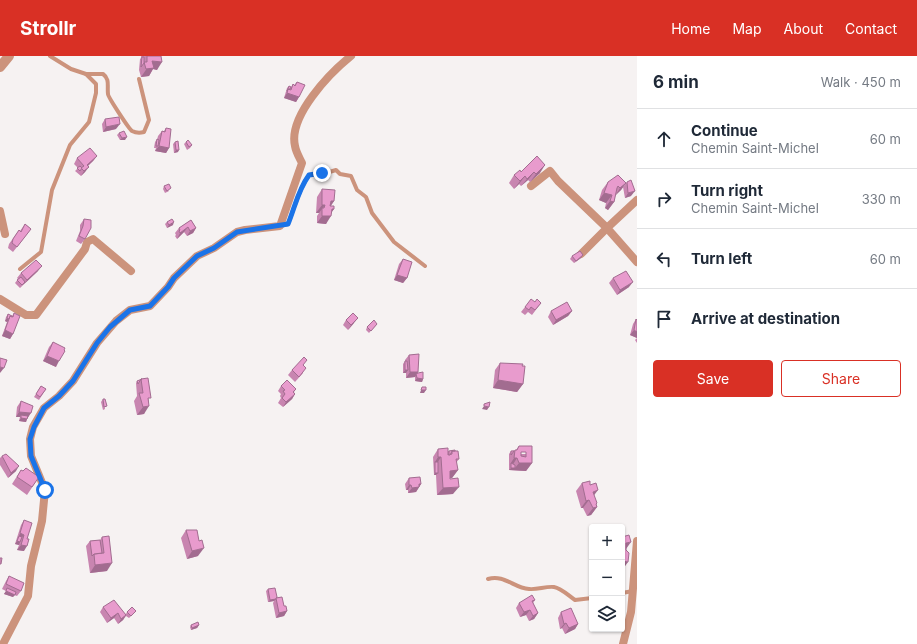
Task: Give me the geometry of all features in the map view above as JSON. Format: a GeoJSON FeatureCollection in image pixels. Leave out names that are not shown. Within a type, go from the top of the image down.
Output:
{"type":"FeatureCollection","features":[{"type":"Feature","properties":{"kind":"street"},"geometry":{"type":"LineString","coordinates":[[0,66],[9,56]]}},
{"type":"Feature","properties":{"kind":"street"},"geometry":{"type":"LineString","coordinates":[[3,644],[28,596],[31,566],[42,521],[45,490],[31,456],[30,439],[34,427],[44,408],[59,396],[73,381],[97,343],[113,324],[130,310],[150,306],[168,287],[174,278],[197,256],[214,248],[237,232],[280,226],[302,163],[294,144],[300,117],[315,93],[333,71],[351,56]]}},
{"type":"Feature","properties":{"kind":"street"},"geometry":{"type":"LineString","coordinates":[[531,186],[550,172],[607,228],[637,262]]}},
{"type":"Feature","properties":{"kind":"street"},"geometry":{"type":"LineString","coordinates":[[581,254],[637,200]]}},
{"type":"Feature","properties":{"kind":"street"},"geometry":{"type":"LineString","coordinates":[[0,213],[5,234]]}},
{"type":"Feature","properties":{"kind":"street"},"geometry":{"type":"LineString","coordinates":[[0,298],[26,315],[36,314],[85,249],[87,242],[93,239],[131,271]]}},
{"type":"Feature","properties":{"kind":"street"},"geometry":{"type":"LineString","coordinates":[[623,644],[631,612],[637,541]]}},
{"type":"Feature","properties":{"kind":"lane"},"geometry":{"type":"LineString","coordinates":[[50,56],[70,69],[86,74],[99,73],[106,76],[108,95],[112,104],[116,106],[129,128],[133,132],[139,133],[144,132],[149,120],[138,79]]}},
{"type":"Feature","properties":{"kind":"lane"},"geometry":{"type":"LineString","coordinates":[[20,269],[41,252],[52,190],[70,145],[89,122],[96,93],[96,84],[86,74]]}},
{"type":"Feature","properties":{"kind":"lane"},"geometry":{"type":"LineString","coordinates":[[280,226],[288,224],[295,208],[298,192],[309,175],[336,170],[340,174],[351,176],[356,190],[366,198],[372,213],[394,242],[425,266]]}},
{"type":"Feature","properties":{"kind":"lane"},"geometry":{"type":"LineString","coordinates":[[488,579],[495,577],[502,578],[528,590],[554,587],[575,600],[589,598]]}},
{"type":"Feature","properties":{"kind":"lane"},"geometry":{"type":"LineString","coordinates":[[625,592],[633,591]]}},
{"type":"Feature","properties":{"kind":"building"},"geometry":{"type":"Polygon","coordinates":[[[147,56],[161,56],[162,62],[152,61],[154,68],[146,69],[144,62],[147,62],[147,56]]]}},
{"type":"Feature","properties":{"kind":"building"},"geometry":{"type":"Polygon","coordinates":[[[142,57],[144,57],[144,63],[141,67],[142,57]]]}},
{"type":"Feature","properties":{"kind":"building"},"geometry":{"type":"Polygon","coordinates":[[[297,82],[305,85],[299,97],[287,93],[288,89],[291,90],[293,84],[295,86],[297,82]]]}},
{"type":"Feature","properties":{"kind":"building"},"geometry":{"type":"Polygon","coordinates":[[[119,117],[120,124],[106,127],[105,119],[119,117]]]}},
{"type":"Feature","properties":{"kind":"building"},"geometry":{"type":"Polygon","coordinates":[[[166,128],[171,129],[169,148],[159,146],[162,131],[165,132],[166,128]]]}},
{"type":"Feature","properties":{"kind":"building"},"geometry":{"type":"Polygon","coordinates":[[[124,131],[127,137],[122,138],[119,133],[124,131]]]}},
{"type":"Feature","properties":{"kind":"building"},"geometry":{"type":"Polygon","coordinates":[[[157,139],[159,140],[158,146],[156,146],[157,139]]]}},
{"type":"Feature","properties":{"kind":"building"},"geometry":{"type":"Polygon","coordinates":[[[188,140],[192,145],[189,147],[186,142],[188,140]]]}},
{"type":"Feature","properties":{"kind":"building"},"geometry":{"type":"Polygon","coordinates":[[[178,141],[179,150],[176,150],[175,142],[178,141]]]}},
{"type":"Feature","properties":{"kind":"building"},"geometry":{"type":"Polygon","coordinates":[[[90,148],[97,156],[87,165],[89,167],[84,171],[81,168],[84,166],[77,158],[90,148]]]}},
{"type":"Feature","properties":{"kind":"building"},"geometry":{"type":"Polygon","coordinates":[[[537,156],[545,165],[536,174],[534,172],[527,179],[525,176],[520,181],[514,175],[520,170],[521,172],[537,156]]]}},
{"type":"Feature","properties":{"kind":"building"},"geometry":{"type":"Polygon","coordinates":[[[80,166],[82,168],[80,171],[77,168],[80,166]]]}},
{"type":"Feature","properties":{"kind":"building"},"geometry":{"type":"Polygon","coordinates":[[[618,175],[626,183],[620,188],[618,186],[614,202],[610,201],[612,195],[604,193],[608,182],[618,175]]]}},
{"type":"Feature","properties":{"kind":"building"},"geometry":{"type":"Polygon","coordinates":[[[631,180],[635,191],[628,193],[627,182],[631,180]]]}},
{"type":"Feature","properties":{"kind":"building"},"geometry":{"type":"Polygon","coordinates":[[[169,184],[171,188],[167,191],[164,186],[169,184]]]}},
{"type":"Feature","properties":{"kind":"building"},"geometry":{"type":"Polygon","coordinates":[[[322,189],[335,190],[334,201],[331,201],[330,206],[334,206],[331,216],[322,216],[322,208],[324,208],[325,205],[322,205],[322,189]]]}},
{"type":"Feature","properties":{"kind":"building"},"geometry":{"type":"Polygon","coordinates":[[[84,219],[91,220],[91,228],[85,239],[79,236],[84,219]]]}},
{"type":"Feature","properties":{"kind":"building"},"geometry":{"type":"Polygon","coordinates":[[[172,219],[174,222],[169,225],[167,222],[172,219]]]}},
{"type":"Feature","properties":{"kind":"building"},"geometry":{"type":"Polygon","coordinates":[[[191,220],[196,228],[190,231],[188,227],[180,233],[179,228],[191,220]]]}},
{"type":"Feature","properties":{"kind":"building"},"geometry":{"type":"Polygon","coordinates":[[[25,224],[31,229],[17,247],[12,243],[13,239],[19,230],[21,232],[25,224]]]}},
{"type":"Feature","properties":{"kind":"building"},"geometry":{"type":"Polygon","coordinates":[[[580,251],[583,255],[576,261],[572,256],[580,251]]]}},
{"type":"Feature","properties":{"kind":"building"},"geometry":{"type":"Polygon","coordinates":[[[403,259],[412,262],[407,278],[397,275],[403,259]]]}},
{"type":"Feature","properties":{"kind":"building"},"geometry":{"type":"Polygon","coordinates":[[[36,260],[42,266],[27,280],[21,273],[36,260]]]}},
{"type":"Feature","properties":{"kind":"building"},"geometry":{"type":"Polygon","coordinates":[[[626,271],[633,282],[620,290],[613,278],[626,271]]]}},
{"type":"Feature","properties":{"kind":"building"},"geometry":{"type":"Polygon","coordinates":[[[21,277],[25,282],[22,285],[17,280],[21,277]]]}},
{"type":"Feature","properties":{"kind":"building"},"geometry":{"type":"Polygon","coordinates":[[[531,299],[535,302],[537,299],[541,303],[535,310],[531,307],[529,310],[525,307],[531,299]]]}},
{"type":"Feature","properties":{"kind":"building"},"geometry":{"type":"Polygon","coordinates":[[[567,302],[572,311],[556,320],[551,311],[567,302]]]}},
{"type":"Feature","properties":{"kind":"building"},"geometry":{"type":"Polygon","coordinates":[[[14,313],[20,316],[13,334],[5,330],[10,316],[13,317],[14,313]]]}},
{"type":"Feature","properties":{"kind":"building"},"geometry":{"type":"Polygon","coordinates":[[[353,313],[358,318],[351,325],[346,320],[353,313]]]}},
{"type":"Feature","properties":{"kind":"building"},"geometry":{"type":"Polygon","coordinates":[[[8,314],[12,316],[10,316],[9,319],[7,318],[8,314]]]}},
{"type":"Feature","properties":{"kind":"building"},"geometry":{"type":"Polygon","coordinates":[[[636,319],[637,320],[637,332],[634,330],[636,319]]]}},
{"type":"Feature","properties":{"kind":"building"},"geometry":{"type":"Polygon","coordinates":[[[374,320],[377,324],[371,331],[367,327],[374,320]]]}},
{"type":"Feature","properties":{"kind":"building"},"geometry":{"type":"Polygon","coordinates":[[[53,342],[65,348],[65,351],[59,361],[47,356],[53,342]]]}},
{"type":"Feature","properties":{"kind":"building"},"geometry":{"type":"Polygon","coordinates":[[[419,354],[418,372],[410,372],[409,355],[419,354]]]}},
{"type":"Feature","properties":{"kind":"building"},"geometry":{"type":"Polygon","coordinates":[[[304,357],[307,360],[303,365],[306,368],[299,377],[292,370],[304,357]]]}},
{"type":"Feature","properties":{"kind":"building"},"geometry":{"type":"Polygon","coordinates":[[[0,358],[7,360],[4,368],[0,367],[0,358]]]}},
{"type":"Feature","properties":{"kind":"building"},"geometry":{"type":"Polygon","coordinates":[[[405,361],[407,361],[408,370],[405,370],[405,361]]]}},
{"type":"Feature","properties":{"kind":"building"},"geometry":{"type":"Polygon","coordinates":[[[500,363],[523,364],[522,366],[525,366],[523,384],[498,380],[500,363]]]}},
{"type":"Feature","properties":{"kind":"building"},"geometry":{"type":"Polygon","coordinates":[[[423,372],[423,379],[417,378],[416,374],[423,372]]]}},
{"type":"Feature","properties":{"kind":"building"},"geometry":{"type":"Polygon","coordinates":[[[148,378],[151,398],[148,398],[149,406],[143,407],[139,393],[143,393],[141,379],[148,378]]]}},
{"type":"Feature","properties":{"kind":"building"},"geometry":{"type":"Polygon","coordinates":[[[287,380],[296,389],[293,392],[295,394],[286,402],[282,398],[285,394],[283,391],[285,390],[281,386],[287,380]]]}},
{"type":"Feature","properties":{"kind":"building"},"geometry":{"type":"Polygon","coordinates":[[[41,386],[46,389],[40,397],[36,394],[41,386]]]}},
{"type":"Feature","properties":{"kind":"building"},"geometry":{"type":"Polygon","coordinates":[[[422,387],[426,387],[426,390],[421,390],[422,387]]]}},
{"type":"Feature","properties":{"kind":"building"},"geometry":{"type":"Polygon","coordinates":[[[103,399],[105,399],[107,406],[104,407],[103,399]]]}},
{"type":"Feature","properties":{"kind":"building"},"geometry":{"type":"Polygon","coordinates":[[[21,401],[33,406],[31,413],[19,412],[21,401]]]}},
{"type":"Feature","properties":{"kind":"building"},"geometry":{"type":"Polygon","coordinates":[[[490,402],[489,407],[484,406],[484,404],[490,402]]]}},
{"type":"Feature","properties":{"kind":"building"},"geometry":{"type":"Polygon","coordinates":[[[21,415],[28,416],[27,419],[21,418],[21,415]]]}},
{"type":"Feature","properties":{"kind":"building"},"geometry":{"type":"Polygon","coordinates":[[[519,446],[532,446],[532,463],[519,463],[517,458],[514,458],[515,450],[517,450],[519,446]],[[521,452],[521,456],[526,457],[526,452],[521,452]]]}},
{"type":"Feature","properties":{"kind":"building"},"geometry":{"type":"Polygon","coordinates":[[[448,448],[448,455],[452,454],[452,451],[458,451],[459,459],[456,459],[458,470],[450,471],[450,479],[458,478],[459,487],[443,488],[441,457],[438,457],[438,449],[448,448]]]}},
{"type":"Feature","properties":{"kind":"building"},"geometry":{"type":"Polygon","coordinates":[[[455,450],[452,451],[449,455],[449,451],[455,450]]]}},
{"type":"Feature","properties":{"kind":"building"},"geometry":{"type":"Polygon","coordinates":[[[6,454],[19,466],[11,473],[2,456],[6,454]]]}},
{"type":"Feature","properties":{"kind":"building"},"geometry":{"type":"Polygon","coordinates":[[[435,462],[438,462],[438,473],[435,473],[435,462]]]}},
{"type":"Feature","properties":{"kind":"building"},"geometry":{"type":"Polygon","coordinates":[[[511,463],[515,465],[515,468],[511,468],[511,463]]]}},
{"type":"Feature","properties":{"kind":"building"},"geometry":{"type":"Polygon","coordinates":[[[26,468],[39,477],[32,487],[17,477],[21,470],[23,471],[26,468]]]}},
{"type":"Feature","properties":{"kind":"building"},"geometry":{"type":"Polygon","coordinates":[[[420,477],[421,484],[419,484],[419,487],[412,488],[411,485],[409,485],[409,478],[420,477]]]}},
{"type":"Feature","properties":{"kind":"building"},"geometry":{"type":"Polygon","coordinates":[[[590,481],[590,485],[596,483],[598,490],[593,492],[597,507],[593,508],[589,500],[586,501],[582,483],[590,481]]]}},
{"type":"Feature","properties":{"kind":"building"},"geometry":{"type":"Polygon","coordinates":[[[24,520],[32,523],[27,539],[29,539],[27,546],[21,545],[24,535],[20,533],[24,520]]]}},
{"type":"Feature","properties":{"kind":"building"},"geometry":{"type":"Polygon","coordinates":[[[186,530],[197,530],[199,541],[202,540],[204,548],[192,551],[186,530]]]}},
{"type":"Feature","properties":{"kind":"building"},"geometry":{"type":"Polygon","coordinates":[[[629,535],[631,542],[626,543],[626,550],[629,553],[628,562],[625,562],[625,536],[629,535]]]}},
{"type":"Feature","properties":{"kind":"building"},"geometry":{"type":"Polygon","coordinates":[[[19,536],[22,537],[20,542],[17,541],[19,536]]]}},
{"type":"Feature","properties":{"kind":"building"},"geometry":{"type":"Polygon","coordinates":[[[109,536],[112,563],[95,565],[94,554],[104,553],[102,537],[109,536]]]}},
{"type":"Feature","properties":{"kind":"building"},"geometry":{"type":"Polygon","coordinates":[[[100,540],[102,553],[94,554],[92,556],[90,541],[100,540]]]}},
{"type":"Feature","properties":{"kind":"building"},"geometry":{"type":"Polygon","coordinates":[[[9,576],[24,583],[21,591],[6,584],[9,576]]]}},
{"type":"Feature","properties":{"kind":"building"},"geometry":{"type":"Polygon","coordinates":[[[7,588],[16,592],[15,595],[6,591],[7,588]]]}},
{"type":"Feature","properties":{"kind":"building"},"geometry":{"type":"Polygon","coordinates":[[[275,588],[277,597],[276,599],[270,600],[268,589],[275,588]]]}},
{"type":"Feature","properties":{"kind":"building"},"geometry":{"type":"Polygon","coordinates":[[[532,595],[535,600],[532,601],[538,613],[533,616],[530,610],[524,612],[519,603],[532,595]]]}},
{"type":"Feature","properties":{"kind":"building"},"geometry":{"type":"Polygon","coordinates":[[[282,597],[287,611],[279,613],[276,598],[282,597]]]}},
{"type":"Feature","properties":{"kind":"building"},"geometry":{"type":"Polygon","coordinates":[[[114,600],[126,615],[121,619],[118,613],[111,618],[103,607],[114,600]]]}},
{"type":"Feature","properties":{"kind":"building"},"geometry":{"type":"Polygon","coordinates":[[[132,607],[136,611],[131,616],[127,612],[132,607]]]}},
{"type":"Feature","properties":{"kind":"building"},"geometry":{"type":"Polygon","coordinates":[[[571,608],[578,624],[569,628],[566,623],[564,624],[561,612],[571,608]]]}},
{"type":"Feature","properties":{"kind":"building"},"geometry":{"type":"Polygon","coordinates":[[[198,622],[199,625],[192,628],[191,625],[198,622]]]}},
{"type":"Feature","properties":{"kind":"route"},"geometry":{"type":"LineString","coordinates":[[45,490],[41,477],[31,456],[30,439],[34,427],[44,408],[59,396],[73,381],[97,343],[110,327],[130,310],[150,306],[158,300],[174,278],[197,256],[214,248],[237,232],[288,224],[295,208],[298,192],[305,181],[309,175],[322,173]]}}]}
